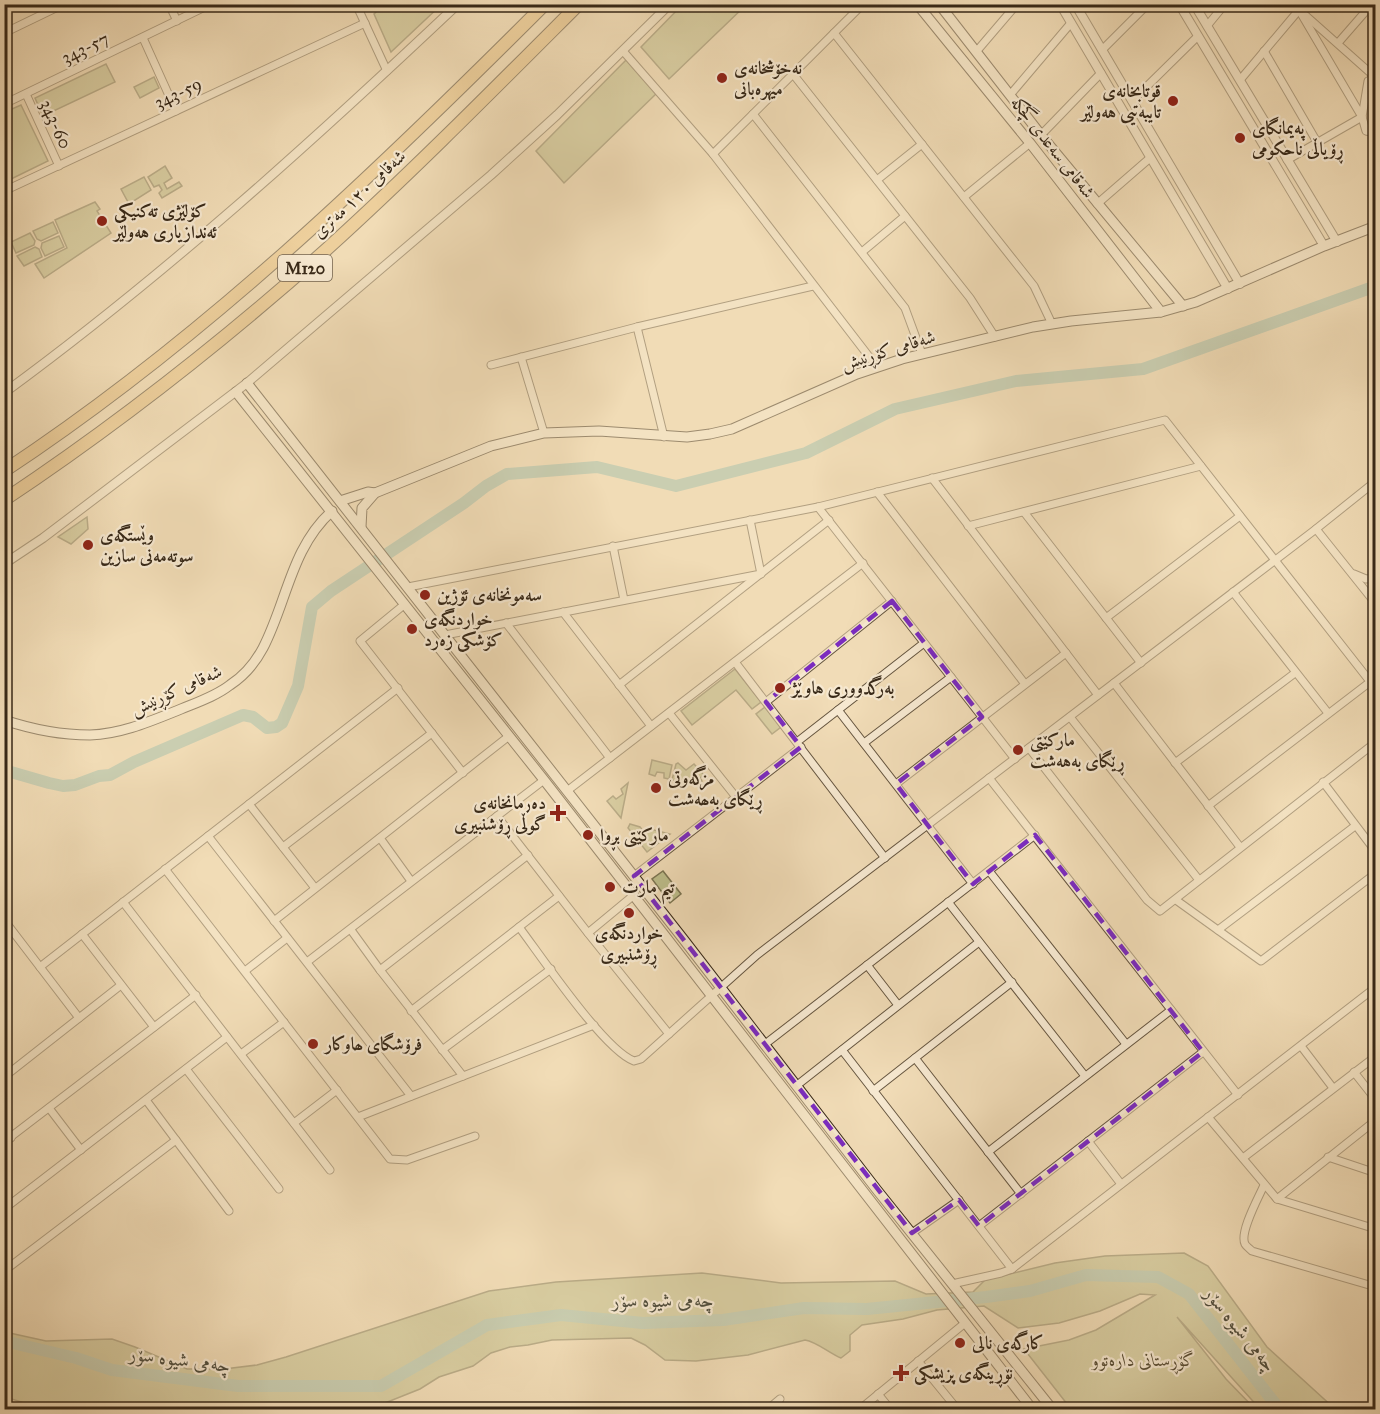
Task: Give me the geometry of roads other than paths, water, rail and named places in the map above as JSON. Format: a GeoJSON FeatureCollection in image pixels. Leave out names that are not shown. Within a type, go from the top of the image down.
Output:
{"type":"FeatureCollection","features":[{"type":"Feature","properties":{"kind":"highway","name":"شەقامی ١٢٠ مەتری"},"geometry":{"type":"LineString","coordinates":[[4,471],[116,391],[260,275],[386,161],[545,4]]}},
{"type":"Feature","properties":{"kind":"highway","name":"شەقامی ١٢٠ مەتری"},"geometry":{"type":"LineString","coordinates":[[4,500],[104,430],[271,298],[413,169],[579,4]]}},
{"type":"Feature","properties":{"kind":"main road","name":"شەقامی سەعدی گچکە"},"geometry":{"type":"LineString","coordinates":[[917,4],[1030,143],[1161,312]]}},
{"type":"Feature","properties":{"kind":"main road","name":"شەقامی سەعدی گچکە"},"geometry":{"type":"LineString","coordinates":[[941,5],[1041,135],[1183,306]]}},
{"type":"Feature","properties":{"kind":"main road","name":"شەقامی کۆڕنیش"},"geometry":{"type":"LineString","coordinates":[[340,501],[368,492],[375,493],[491,446],[544,434],[599,431],[664,437],[698,436],[732,429],[877,367],[922,354],[1052,324],[1161,312],[1183,306],[1376,226]]}},
{"type":"Feature","properties":{"kind":"main road"},"geometry":{"type":"LineString","coordinates":[[247,383],[394,568],[796,1086],[1053,1410]]}},
{"type":"Feature","properties":{"kind":"main road"},"geometry":{"type":"LineString","coordinates":[[236,392],[544,780],[1033,1410]]}},
{"type":"Feature","properties":{"kind":"main road"},"geometry":{"type":"LineString","coordinates":[[361,526],[362,508],[375,493]]}},
{"type":"Feature","properties":{"kind":"main road","name":"شەقامی کۆڕنیش"},"geometry":{"type":"LineString","coordinates":[[4,720],[74,734],[107,733],[139,726],[206,699],[229,686],[249,669],[260,652],[273,626],[299,554],[313,531],[332,511]]}},
{"type":"Feature","properties":{"kind":"main road"},"geometry":{"type":"LineString","coordinates":[[394,590],[408,587]]}},
{"type":"Feature","properties":{"kind":"street"},"geometry":{"type":"LineString","coordinates":[[4,33],[64,4]]}},
{"type":"Feature","properties":{"kind":"street"},"geometry":{"type":"LineString","coordinates":[[169,4],[177,21]]}},
{"type":"Feature","properties":{"kind":"street","name":"343-57"},"geometry":{"type":"LineString","coordinates":[[4,104],[211,4]]}},
{"type":"Feature","properties":{"kind":"street"},"geometry":{"type":"LineString","coordinates":[[366,4],[357,8],[387,71]]}},
{"type":"Feature","properties":{"kind":"street"},"geometry":{"type":"LineString","coordinates":[[4,393],[229,213],[458,4]]}},
{"type":"Feature","properties":{"kind":"street"},"geometry":{"type":"LineString","coordinates":[[4,564],[43,538],[247,383],[491,175],[670,4]]}},
{"type":"Feature","properties":{"kind":"street"},"geometry":{"type":"LineString","coordinates":[[713,154],[863,4]]}},
{"type":"Feature","properties":{"kind":"street"},"geometry":{"type":"LineString","coordinates":[[975,52],[1017,4]]}},
{"type":"Feature","properties":{"kind":"street"},"geometry":{"type":"LineString","coordinates":[[1060,4],[1228,289]]}},
{"type":"Feature","properties":{"kind":"street"},"geometry":{"type":"LineString","coordinates":[[1102,50],[1148,4]]}},
{"type":"Feature","properties":{"kind":"street"},"geometry":{"type":"LineString","coordinates":[[1179,4],[1324,246]]}},
{"type":"Feature","properties":{"kind":"street"},"geometry":{"type":"LineString","coordinates":[[1194,4],[1337,242]]}},
{"type":"Feature","properties":{"kind":"street"},"geometry":{"type":"LineString","coordinates":[[1207,26],[1225,4]]}},
{"type":"Feature","properties":{"kind":"street"},"geometry":{"type":"LineString","coordinates":[[1338,43],[1372,4]]}},
{"type":"Feature","properties":{"kind":"street"},"geometry":{"type":"LineString","coordinates":[[1076,5],[1240,284]]}},
{"type":"Feature","properties":{"kind":"street"},"geometry":{"type":"LineString","coordinates":[[1240,80],[1302,7]]}},
{"type":"Feature","properties":{"kind":"street"},"geometry":{"type":"LineString","coordinates":[[1302,7],[1375,78],[1368,81],[1362,117]]}},
{"type":"Feature","properties":{"kind":"street"},"geometry":{"type":"LineString","coordinates":[[1302,7],[1362,117],[1366,131],[1376,133]]}},
{"type":"Feature","properties":{"kind":"street","name":"343-59"},"geometry":{"type":"LineString","coordinates":[[4,191],[365,23]]}},
{"type":"Feature","properties":{"kind":"street"},"geometry":{"type":"LineString","coordinates":[[1010,95],[1071,23]]}},
{"type":"Feature","properties":{"kind":"street"},"geometry":{"type":"LineString","coordinates":[[834,33],[1034,286],[1052,324]]}},
{"type":"Feature","properties":{"kind":"street"},"geometry":{"type":"LineString","coordinates":[[1132,101],[1198,36]]}},
{"type":"Feature","properties":{"kind":"street"},"geometry":{"type":"LineString","coordinates":[[142,38],[176,111]]}},
{"type":"Feature","properties":{"kind":"street"},"geometry":{"type":"LineString","coordinates":[[623,51],[713,154],[877,367]]}},
{"type":"Feature","properties":{"kind":"street"},"geometry":{"type":"LineString","coordinates":[[1264,51],[1317,142]]}},
{"type":"Feature","properties":{"kind":"street"},"geometry":{"type":"LineString","coordinates":[[1041,135],[1101,73]]}},
{"type":"Feature","properties":{"kind":"street"},"geometry":{"type":"LineString","coordinates":[[794,74],[970,298],[995,337]]}},
{"type":"Feature","properties":{"kind":"street","name":"343-60"},"geometry":{"type":"LineString","coordinates":[[26,94],[59,166]]}},
{"type":"Feature","properties":{"kind":"street"},"geometry":{"type":"LineString","coordinates":[[753,114],[905,308],[922,354]]}},
{"type":"Feature","properties":{"kind":"street"},"geometry":{"type":"LineString","coordinates":[[1287,160],[1362,117]]}},
{"type":"Feature","properties":{"kind":"street"},"geometry":{"type":"LineString","coordinates":[[964,197],[1030,143]]}},
{"type":"Feature","properties":{"kind":"street"},"geometry":{"type":"LineString","coordinates":[[877,180],[922,144]]}},
{"type":"Feature","properties":{"kind":"street"},"geometry":{"type":"LineString","coordinates":[[1098,204],[1150,158]]}},
{"type":"Feature","properties":{"kind":"street"},"geometry":{"type":"LineString","coordinates":[[862,252],[905,216]]}},
{"type":"Feature","properties":{"kind":"street"},"geometry":{"type":"LineString","coordinates":[[1219,276],[1226,276],[1231,269]]}},
{"type":"Feature","properties":{"kind":"street"},"geometry":{"type":"LineString","coordinates":[[491,365],[637,327],[813,286]]}},
{"type":"Feature","properties":{"kind":"street"},"geometry":{"type":"LineString","coordinates":[[637,327],[664,437]]}},
{"type":"Feature","properties":{"kind":"street"},"geometry":{"type":"LineString","coordinates":[[521,357],[544,434]]}},
{"type":"Feature","properties":{"kind":"street"},"geometry":{"type":"LineString","coordinates":[[408,587],[818,507],[1165,420],[1376,689]]}},
{"type":"Feature","properties":{"kind":"street"},"geometry":{"type":"LineString","coordinates":[[968,526],[1201,466]]}},
{"type":"Feature","properties":{"kind":"street"},"geometry":{"type":"LineString","coordinates":[[932,478],[1098,695]]}},
{"type":"Feature","properties":{"kind":"street"},"geometry":{"type":"LineString","coordinates":[[519,927],[594,1025],[626,1058],[634,1061],[641,1059],[757,956],[1275,561],[1376,481]]}},
{"type":"Feature","properties":{"kind":"street"},"geometry":{"type":"LineString","coordinates":[[877,492],[1024,684]]}},
{"type":"Feature","properties":{"kind":"street"},"geometry":{"type":"LineString","coordinates":[[818,507],[1015,759]]}},
{"type":"Feature","properties":{"kind":"street"},"geometry":{"type":"LineString","coordinates":[[1024,512],[1141,663]]}},
{"type":"Feature","properties":{"kind":"street"},"geometry":{"type":"LineString","coordinates":[[1106,618],[1240,516]]}},
{"type":"Feature","properties":{"kind":"street"},"geometry":{"type":"LineString","coordinates":[[750,520],[761,574]]}},
{"type":"Feature","properties":{"kind":"street"},"geometry":{"type":"LineString","coordinates":[[619,685],[829,520]]}},
{"type":"Feature","properties":{"kind":"street"},"geometry":{"type":"LineString","coordinates":[[1316,529],[1376,604]]}},
{"type":"Feature","properties":{"kind":"street"},"geometry":{"type":"LineString","coordinates":[[613,546],[624,600]]}},
{"type":"Feature","properties":{"kind":"street"},"geometry":{"type":"LineString","coordinates":[[567,791],[863,563]]}},
{"type":"Feature","properties":{"kind":"street"},"geometry":{"type":"LineString","coordinates":[[1351,573],[1366,579],[1376,578]]}},
{"type":"Feature","properties":{"kind":"street"},"geometry":{"type":"LineString","coordinates":[[444,635],[761,574]]}},
{"type":"Feature","properties":{"kind":"street"},"geometry":{"type":"LineString","coordinates":[[1233,592],[1328,713]]}},
{"type":"Feature","properties":{"kind":"street"},"geometry":{"type":"LineString","coordinates":[[766,702],[892,601]]}},
{"type":"Feature","properties":{"kind":"street"},"geometry":{"type":"LineString","coordinates":[[405,604],[360,640],[462,773]]}},
{"type":"Feature","properties":{"kind":"street"},"geometry":{"type":"LineString","coordinates":[[562,612],[651,726]]}},
{"type":"Feature","properties":{"kind":"street"},"geometry":{"type":"LineString","coordinates":[[506,623],[610,758]]}},
{"type":"Feature","properties":{"kind":"street"},"geometry":{"type":"LineString","coordinates":[[634,876],[736,797],[838,710],[924,643]]}},
{"type":"Feature","properties":{"kind":"street"},"geometry":{"type":"LineString","coordinates":[[896,784],[1065,653]]}},
{"type":"Feature","properties":{"kind":"street"},"geometry":{"type":"LineString","coordinates":[[735,662],[885,858]]}},
{"type":"Feature","properties":{"kind":"street"},"geometry":{"type":"LineString","coordinates":[[1175,764],[1295,673]]}},
{"type":"Feature","properties":{"kind":"street"},"geometry":{"type":"LineString","coordinates":[[864,743],[951,676]]}},
{"type":"Feature","properties":{"kind":"street"},"geometry":{"type":"LineString","coordinates":[[1208,806],[1370,682]]}},
{"type":"Feature","properties":{"kind":"street"},"geometry":{"type":"LineString","coordinates":[[1114,683],[1240,847]]}},
{"type":"Feature","properties":{"kind":"street"},"geometry":{"type":"LineString","coordinates":[[40,967],[398,688]]}},
{"type":"Feature","properties":{"kind":"street"},"geometry":{"type":"LineString","coordinates":[[838,710],[974,884]]}},
{"type":"Feature","properties":{"kind":"street"},"geometry":{"type":"LineString","coordinates":[[669,713],[736,797]]}},
{"type":"Feature","properties":{"kind":"street"},"geometry":{"type":"LineString","coordinates":[[1070,717],[1199,880]]}},
{"type":"Feature","properties":{"kind":"street"},"geometry":{"type":"LineString","coordinates":[[282,847],[432,733]]}},
{"type":"Feature","properties":{"kind":"street"},"geometry":{"type":"LineString","coordinates":[[274,921],[509,736]]}},
{"type":"Feature","properties":{"kind":"street"},"geometry":{"type":"LineString","coordinates":[[1029,748],[1147,900],[1160,911],[1376,742]]}},
{"type":"Feature","properties":{"kind":"street"},"geometry":{"type":"LineString","coordinates":[[989,778],[1238,1095]]}},
{"type":"Feature","properties":{"kind":"street"},"geometry":{"type":"LineString","coordinates":[[307,962],[544,780]]}},
{"type":"Feature","properties":{"kind":"street"},"geometry":{"type":"LineString","coordinates":[[1323,782],[1376,852]]}},
{"type":"Feature","properties":{"kind":"street"},"geometry":{"type":"LineString","coordinates":[[249,804],[315,888]]}},
{"type":"Feature","properties":{"kind":"street"},"geometry":{"type":"LineString","coordinates":[[497,816],[669,1034]]}},
{"type":"Feature","properties":{"kind":"street"},"geometry":{"type":"LineString","coordinates":[[1218,930],[1355,826]]}},
{"type":"Feature","properties":{"kind":"street"},"geometry":{"type":"LineString","coordinates":[[764,1045],[1035,835]]}},
{"type":"Feature","properties":{"kind":"street"},"geometry":{"type":"LineString","coordinates":[[208,836],[411,1096]]}},
{"type":"Feature","properties":{"kind":"street"},"geometry":{"type":"LineString","coordinates":[[380,838],[411,881]]}},
{"type":"Feature","properties":{"kind":"street"},"geometry":{"type":"LineString","coordinates":[[380,970],[528,855]]}},
{"type":"Feature","properties":{"kind":"street"},"geometry":{"type":"LineString","coordinates":[[165,869],[390,1159],[407,1160],[475,1136]]}},
{"type":"Feature","properties":{"kind":"street"},"geometry":{"type":"LineString","coordinates":[[989,871],[1126,1044]]}},
{"type":"Feature","properties":{"kind":"street"},"geometry":{"type":"LineString","coordinates":[[1176,900],[1261,961],[1376,873]]}},
{"type":"Feature","properties":{"kind":"street"},"geometry":{"type":"LineString","coordinates":[[588,933],[634,895]]}},
{"type":"Feature","properties":{"kind":"street"},"geometry":{"type":"LineString","coordinates":[[411,1011],[559,896]]}},
{"type":"Feature","properties":{"kind":"street"},"geometry":{"type":"LineString","coordinates":[[123,902],[330,1170]]}},
{"type":"Feature","properties":{"kind":"street"},"geometry":{"type":"LineString","coordinates":[[948,903],[1085,1076]]}},
{"type":"Feature","properties":{"kind":"street"},"geometry":{"type":"LineString","coordinates":[[4,920],[79,1018]]}},
{"type":"Feature","properties":{"kind":"street"},"geometry":{"type":"LineString","coordinates":[[351,930],[463,1076]]}},
{"type":"Feature","properties":{"kind":"street"},"geometry":{"type":"LineString","coordinates":[[82,934],[154,1027]]}},
{"type":"Feature","properties":{"kind":"street"},"geometry":{"type":"LineString","coordinates":[[244,971],[287,938]]}},
{"type":"Feature","properties":{"kind":"street"},"geometry":{"type":"LineString","coordinates":[[796,1086],[979,942]]}},
{"type":"Feature","properties":{"kind":"street"},"geometry":{"type":"LineString","coordinates":[[867,965],[898,1005]]}},
{"type":"Feature","properties":{"kind":"street"},"geometry":{"type":"LineString","coordinates":[[442,1050],[551,969]]}},
{"type":"Feature","properties":{"kind":"street"},"geometry":{"type":"LineString","coordinates":[[873,1090],[1012,982]]}},
{"type":"Feature","properties":{"kind":"street"},"geometry":{"type":"LineString","coordinates":[[4,1077],[121,985]]}},
{"type":"Feature","properties":{"kind":"street"},"geometry":{"type":"LineString","coordinates":[[954,1285],[1012,1269],[1376,987]]}},
{"type":"Feature","properties":{"kind":"street"},"geometry":{"type":"LineString","coordinates":[[4,1129],[8,1140],[196,995]]}},
{"type":"Feature","properties":{"kind":"street"},"geometry":{"type":"LineString","coordinates":[[988,1152],[1171,1010]]}},
{"type":"Feature","properties":{"kind":"street"},"geometry":{"type":"LineString","coordinates":[[240,1054],[284,1022]]}},
{"type":"Feature","properties":{"kind":"street"},"geometry":{"type":"LineString","coordinates":[[358,1117],[594,1025]]}},
{"type":"Feature","properties":{"kind":"street"},"geometry":{"type":"LineString","coordinates":[[4,1209],[228,1037]]}},
{"type":"Feature","properties":{"kind":"street"},"geometry":{"type":"LineString","coordinates":[[1301,1046],[1333,1088]]}},
{"type":"Feature","properties":{"kind":"street"},"geometry":{"type":"LineString","coordinates":[[842,1050],[1012,1269]]}},
{"type":"Feature","properties":{"kind":"street"},"geometry":{"type":"LineString","coordinates":[[979,1226],[1203,1052]]}},
{"type":"Feature","properties":{"kind":"street"},"geometry":{"type":"LineString","coordinates":[[1243,1158],[1376,1056]]}},
{"type":"Feature","properties":{"kind":"street"},"geometry":{"type":"LineString","coordinates":[[915,1058],[1021,1194]]}},
{"type":"Feature","properties":{"kind":"street"},"geometry":{"type":"LineString","coordinates":[[186,1069],[279,1190]]}},
{"type":"Feature","properties":{"kind":"street"},"geometry":{"type":"LineString","coordinates":[[1354,1072],[1376,1100]]}},
{"type":"Feature","properties":{"kind":"street"},"geometry":{"type":"LineString","coordinates":[[294,1124],[337,1090]]}},
{"type":"Feature","properties":{"kind":"street"},"geometry":{"type":"LineString","coordinates":[[146,1100],[230,1211]]}},
{"type":"Feature","properties":{"kind":"street"},"geometry":{"type":"LineString","coordinates":[[49,1108],[81,1150]]}},
{"type":"Feature","properties":{"kind":"street"},"geometry":{"type":"LineString","coordinates":[[1208,1117],[1277,1199],[1376,1229]]}},
{"type":"Feature","properties":{"kind":"street"},"geometry":{"type":"LineString","coordinates":[[1277,1199],[1376,1120]]}},
{"type":"Feature","properties":{"kind":"street"},"geometry":{"type":"LineString","coordinates":[[4,1271],[176,1140]]}},
{"type":"Feature","properties":{"kind":"street"},"geometry":{"type":"LineString","coordinates":[[1088,1141],[1121,1184]]}},
{"type":"Feature","properties":{"kind":"street"},"geometry":{"type":"LineString","coordinates":[[1328,1157],[1376,1173]]}},
{"type":"Feature","properties":{"kind":"street"},"geometry":{"type":"LineString","coordinates":[[1264,1185],[1248,1223],[1244,1238],[1245,1245],[1252,1251],[1376,1287]]}},
{"type":"Feature","properties":{"kind":"street"},"geometry":{"type":"LineString","coordinates":[[912,1233],[959,1200]]}},
{"type":"Feature","properties":{"kind":"street"},"geometry":{"type":"LineString","coordinates":[[859,1410],[965,1323]]}},
{"type":"Feature","properties":{"kind":"street"},"geometry":{"type":"LineString","coordinates":[[918,1361],[958,1410]]}},
{"type":"Feature","properties":{"kind":"street"},"geometry":{"type":"LineString","coordinates":[[878,1394],[891,1410]]}},
{"type":"Feature","properties":{"kind":"street"},"geometry":{"type":"LineString","coordinates":[[767,1410],[780,1399]]}},
{"type":"Feature","properties":{"kind":"waterway"},"geometry":{"type":"LineString","coordinates":[[4,770],[63,786],[75,785],[99,776],[110,775],[134,762],[243,715],[253,717],[267,728],[276,727],[282,723],[298,686],[312,607],[331,591],[507,474],[597,467],[676,486],[806,453],[895,409],[1016,381],[1143,369],[1376,286]]}},
{"type":"Feature","properties":{"kind":"waterway","name":"چەمی شیوە سۆر"},"geometry":{"type":"LineString","coordinates":[[4,1341],[76,1358],[112,1370],[238,1386],[381,1386],[487,1325],[561,1315],[643,1323],[723,1320],[804,1308],[867,1309],[986,1297],[1030,1291],[1086,1275],[1158,1277],[1189,1294],[1280,1410]]}},
{"type":"Feature","properties":{"kind":"place","name":"نەخۆشخانەی میهرەبانی"},"geometry":{"type":"Point","coordinates":[722,78]}},
{"type":"Feature","properties":{"kind":"place","name":"قوتابخانەی تایبەتیی هەولێر"},"geometry":{"type":"Point","coordinates":[1173,101]}},
{"type":"Feature","properties":{"kind":"place","name":"پەیمانگای ڕۆیاڵی ناحکومی"},"geometry":{"type":"Point","coordinates":[1240,138]}},
{"type":"Feature","properties":{"kind":"place","name":"کۆلێژی تەکنیکی ئەندازیاری هەولێر"},"geometry":{"type":"Point","coordinates":[102,221]}},
{"type":"Feature","properties":{"kind":"place","name":"وێستگەی سوتەمەنی سازین"},"geometry":{"type":"Point","coordinates":[88,545]}},
{"type":"Feature","properties":{"kind":"place","name":"سەمونخانەی ئۆژین"},"geometry":{"type":"Point","coordinates":[425,595]}},
{"type":"Feature","properties":{"kind":"place","name":"خواردنگەی کۆشکی زەرد"},"geometry":{"type":"Point","coordinates":[412,629]}},
{"type":"Feature","properties":{"kind":"place","name":"بەرگدووری هاوێژ"},"geometry":{"type":"Point","coordinates":[780,688]}},
{"type":"Feature","properties":{"kind":"place","name":"مارکێتی ڕێگای بەهەشت"},"geometry":{"type":"Point","coordinates":[1018,750]}},
{"type":"Feature","properties":{"kind":"place","name":"مزگەوتی ڕێگای بەھەشت"},"geometry":{"type":"Point","coordinates":[656,788]}},
{"type":"Feature","properties":{"kind":"place","name":"دەرمانخانەی گوڵی ڕۆشنبیری"},"geometry":{"type":"Point","coordinates":[558,813]}},
{"type":"Feature","properties":{"kind":"place","name":"مارکێتی بڕوا"},"geometry":{"type":"Point","coordinates":[588,835]}},
{"type":"Feature","properties":{"kind":"place","name":"تیم مارت"},"geometry":{"type":"Point","coordinates":[610,887]}},
{"type":"Feature","properties":{"kind":"place","name":"خواردنگەی ڕۆشنبیری"},"geometry":{"type":"Point","coordinates":[629,913]}},
{"type":"Feature","properties":{"kind":"place","name":"فرۆشگای ھاوکار"},"geometry":{"type":"Point","coordinates":[313,1044]}},
{"type":"Feature","properties":{"kind":"place","name":"کارگەی نالی"},"geometry":{"type":"Point","coordinates":[960,1343]}},
{"type":"Feature","properties":{"kind":"place","name":"نۆڕینگەی پزیشکی"},"geometry":{"type":"Point","coordinates":[901,1373]}},
{"type":"Feature","properties":{"kind":"park label","name":"گۆڕستانی دارەتوو"},"geometry":{"type":"Point","coordinates":[1144,1360]}}]}
